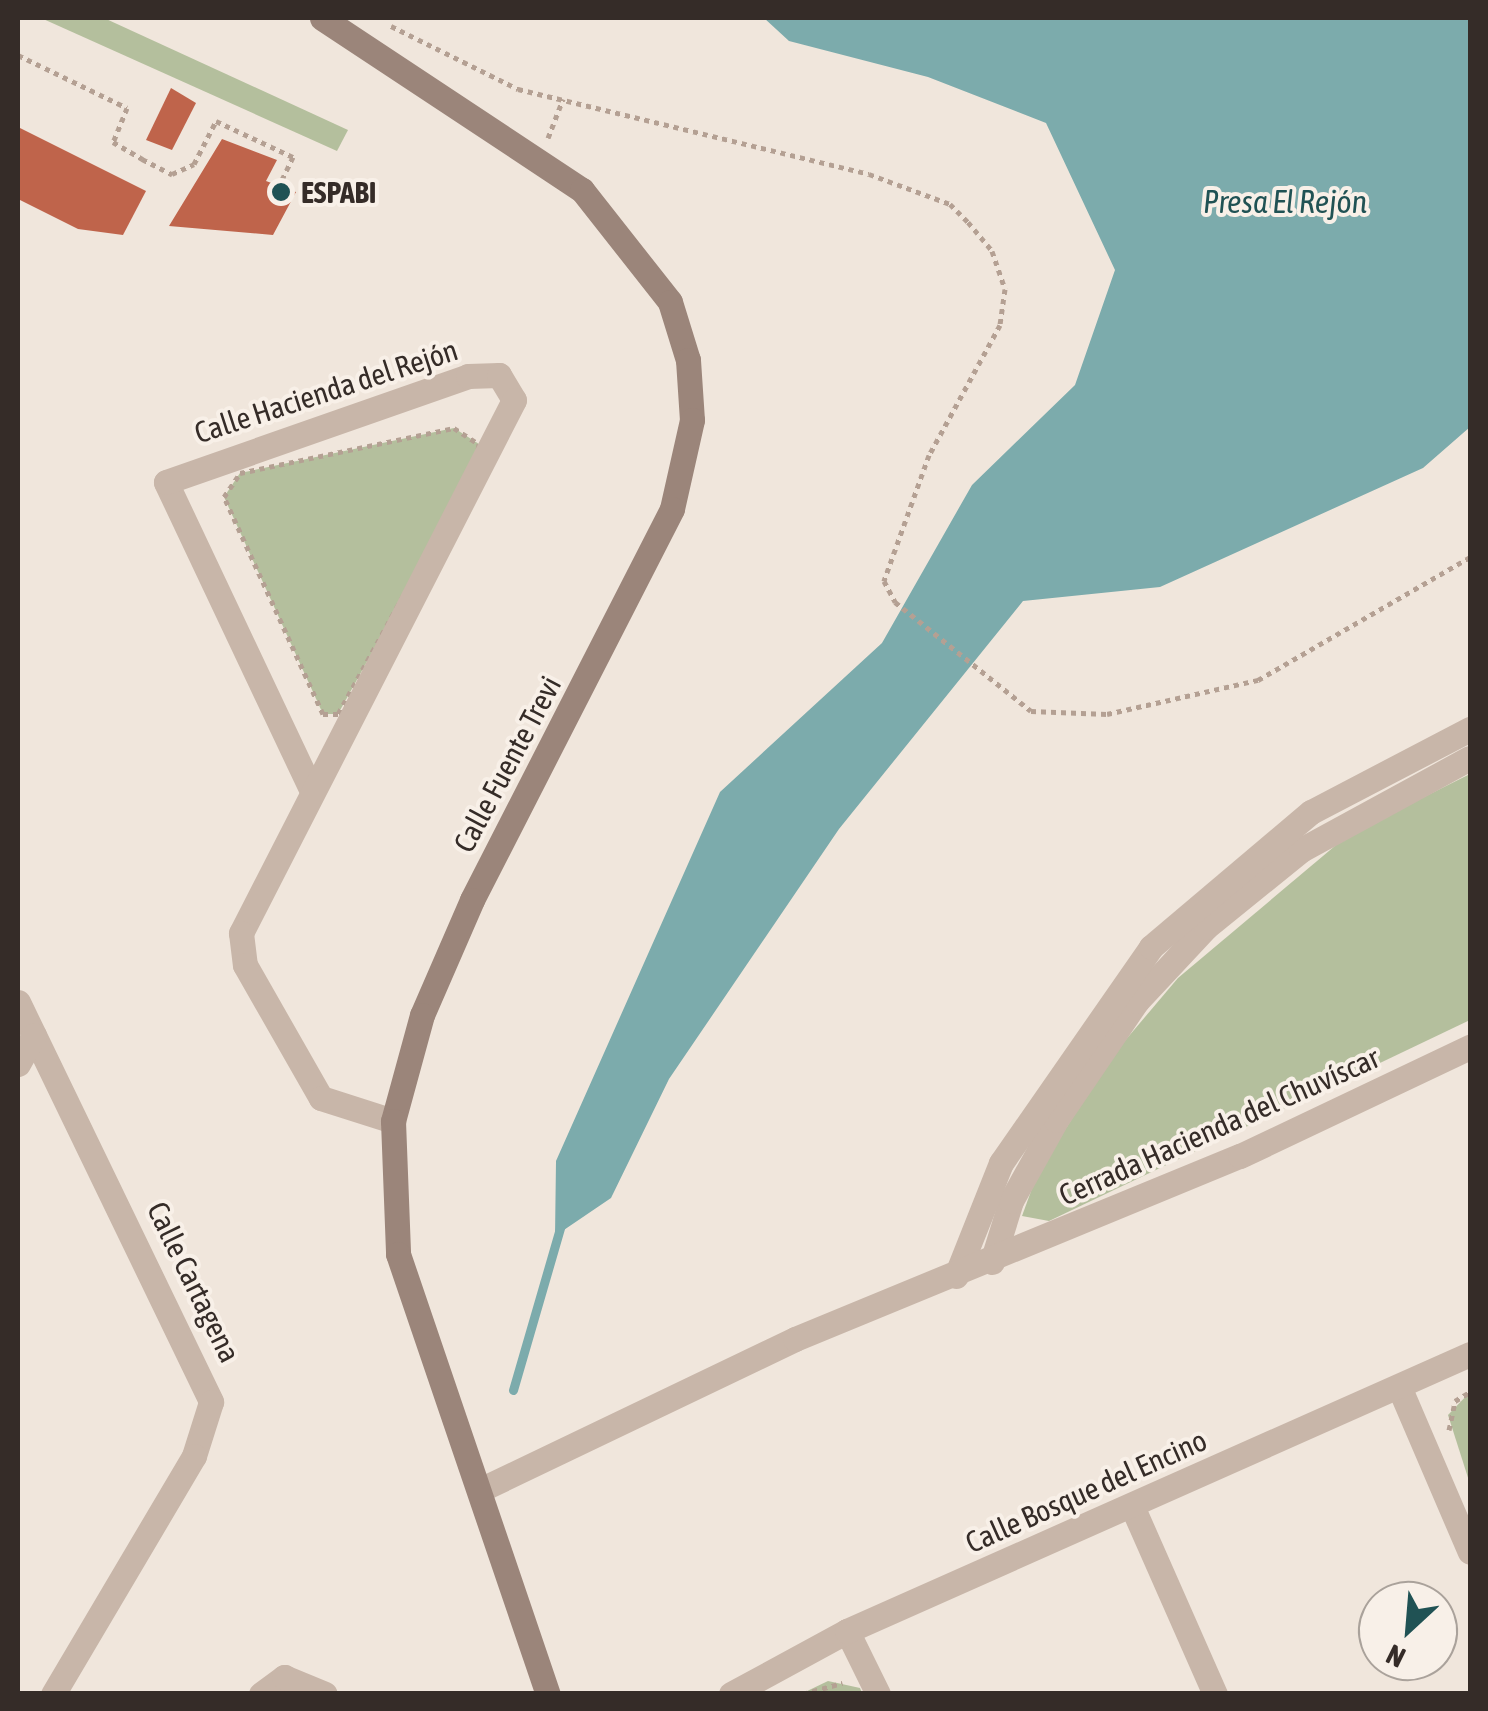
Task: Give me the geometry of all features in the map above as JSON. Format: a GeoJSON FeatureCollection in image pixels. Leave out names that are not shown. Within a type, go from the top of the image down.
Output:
{"type":"FeatureCollection","features":[{"type":"Feature","properties":{"kind":"street","name":"Calle Fuente Trevi"},"geometry":{"type":"LineString","coordinates":[[322,18],[540,159],[631,241],[670,302],[688,360],[692,420],[672,509],[472,900],[422,1015],[393,1120],[398,1254],[484,1488],[548,1694]]}},
{"type":"Feature","properties":{"kind":"street","name":"Calle Hacienda del Rejón"},"geometry":{"type":"LineString","coordinates":[[310,788],[166,482],[468,376],[500,376],[514,400],[310,788],[240,953],[294,1054],[326,1104],[393,1120]]}},
{"type":"Feature","properties":{"kind":"street"},"geometry":{"type":"LineString","coordinates":[[956,1276],[1001,1163],[1151,947],[1311,812],[1470,729]]}},
{"type":"Feature","properties":{"kind":"street","name":"Cerrada Hacienda del Chuvíscar"},"geometry":{"type":"LineString","coordinates":[[992,1262],[1024,1174],[1083,1078],[1206,926],[1301,850],[1470,758]]}},
{"type":"Feature","properties":{"kind":"street","name":"Calle Cartagena"},"geometry":{"type":"LineString","coordinates":[[18,1002],[211,1402],[194,1456],[53,1694]]}},
{"type":"Feature","properties":{"kind":"street"},"geometry":{"type":"LineString","coordinates":[[18,1064],[34,1035]]}},
{"type":"Feature","properties":{"kind":"street","name":"Cerrada Hacienda del Chuvíscar"},"geometry":{"type":"LineString","coordinates":[[484,1488],[796,1339],[992,1262],[1470,1046]]}},
{"type":"Feature","properties":{"kind":"street","name":"Calle Bosque del Encino"},"geometry":{"type":"LineString","coordinates":[[740,1691],[848,1630],[1400,1389],[1470,1354]]}},
{"type":"Feature","properties":{"kind":"street"},"geometry":{"type":"LineString","coordinates":[[1400,1389],[1470,1552]]}},
{"type":"Feature","properties":{"kind":"street"},"geometry":{"type":"LineString","coordinates":[[1132,1506],[1215,1694]]}},
{"type":"Feature","properties":{"kind":"street"},"geometry":{"type":"LineString","coordinates":[[848,1630],[869,1691]]}},
{"type":"Feature","properties":{"kind":"street"},"geometry":{"type":"LineString","coordinates":[[261,1694],[284,1678],[325,1694]]}},
{"type":"Feature","properties":{"kind":"path"},"geometry":{"type":"LineString","coordinates":[[375,18],[518,88],[870,174],[950,204],[992,251],[1005,289],[1000,325],[886,556],[895,602],[1032,711],[1107,714],[1258,680],[1470,557]]}},
{"type":"Feature","properties":{"kind":"path"},"geometry":{"type":"LineString","coordinates":[[18,55],[128,108],[113,142],[142,159],[172,174],[194,164],[216,121],[293,157],[279,186]]}},
{"type":"Feature","properties":{"kind":"path"},"geometry":{"type":"LineString","coordinates":[[540,159],[562,99]]}},
{"type":"Feature","properties":{"kind":"path"},"geometry":{"type":"LineString","coordinates":[[454,428],[479,444],[476,464],[338,714],[312,700],[224,497],[240,473],[454,428]]}},
{"type":"Feature","properties":{"kind":"path"},"geometry":{"type":"LineString","coordinates":[[1450,1436],[1448,1415],[1470,1392]]}},
{"type":"Feature","properties":{"kind":"path"},"geometry":{"type":"LineString","coordinates":[[803,1694],[828,1681],[869,1691]]}},
{"type":"Feature","properties":{"kind":"green space"},"geometry":{"type":"Polygon","coordinates":[[[41,18],[104,18],[348,130],[337,151],[41,18]]]}},
{"type":"Feature","properties":{"kind":"green space"},"geometry":{"type":"Polygon","coordinates":[[[454,428],[479,444],[476,465],[338,714],[323,714],[224,497],[240,473],[454,428]]]}},
{"type":"Feature","properties":{"kind":"green space"},"geometry":{"type":"Polygon","coordinates":[[[1470,774],[1470,1020],[1049,1221],[1022,1216],[1038,1172],[1112,1056],[1178,978],[1348,835],[1470,774]]]}},
{"type":"Feature","properties":{"kind":"green space"},"geometry":{"type":"Polygon","coordinates":[[[1470,1392],[1470,1484],[1448,1415],[1470,1392]]]}},
{"type":"Feature","properties":{"kind":"green space"},"geometry":{"type":"Polygon","coordinates":[[[828,1681],[860,1688],[862,1693],[803,1693],[828,1681]]]}},
{"type":"Feature","properties":{"kind":"water","name":"Presa El Rejón"},"geometry":{"type":"Polygon","coordinates":[[[764,18],[1470,18],[1470,427],[1423,468],[1160,587],[1023,601],[839,829],[669,1079],[611,1198],[555,1236],[556,1161],[720,792],[882,643],[972,485],[1075,385],[1115,270],[1046,123],[928,77],[789,41],[764,18]]]}},
{"type":"Feature","properties":{"kind":"building"},"geometry":{"type":"Polygon","coordinates":[[[171,88],[196,103],[172,150],[146,140],[171,88]]]}},
{"type":"Feature","properties":{"kind":"building"},"geometry":{"type":"Polygon","coordinates":[[[18,127],[146,191],[123,235],[78,229],[18,199],[18,127]]]}},
{"type":"Feature","properties":{"kind":"building"},"geometry":{"type":"Polygon","coordinates":[[[222,139],[277,160],[266,181],[296,192],[273,235],[169,226],[222,139]]]}},
{"type":"Feature","properties":{"kind":"waterway"},"geometry":{"type":"LineString","coordinates":[[513,1390],[561,1225]]}},
{"type":"Feature","properties":{"kind":"place","name":"ESPABI"},"geometry":{"type":"Point","coordinates":[281,192]}}]}
